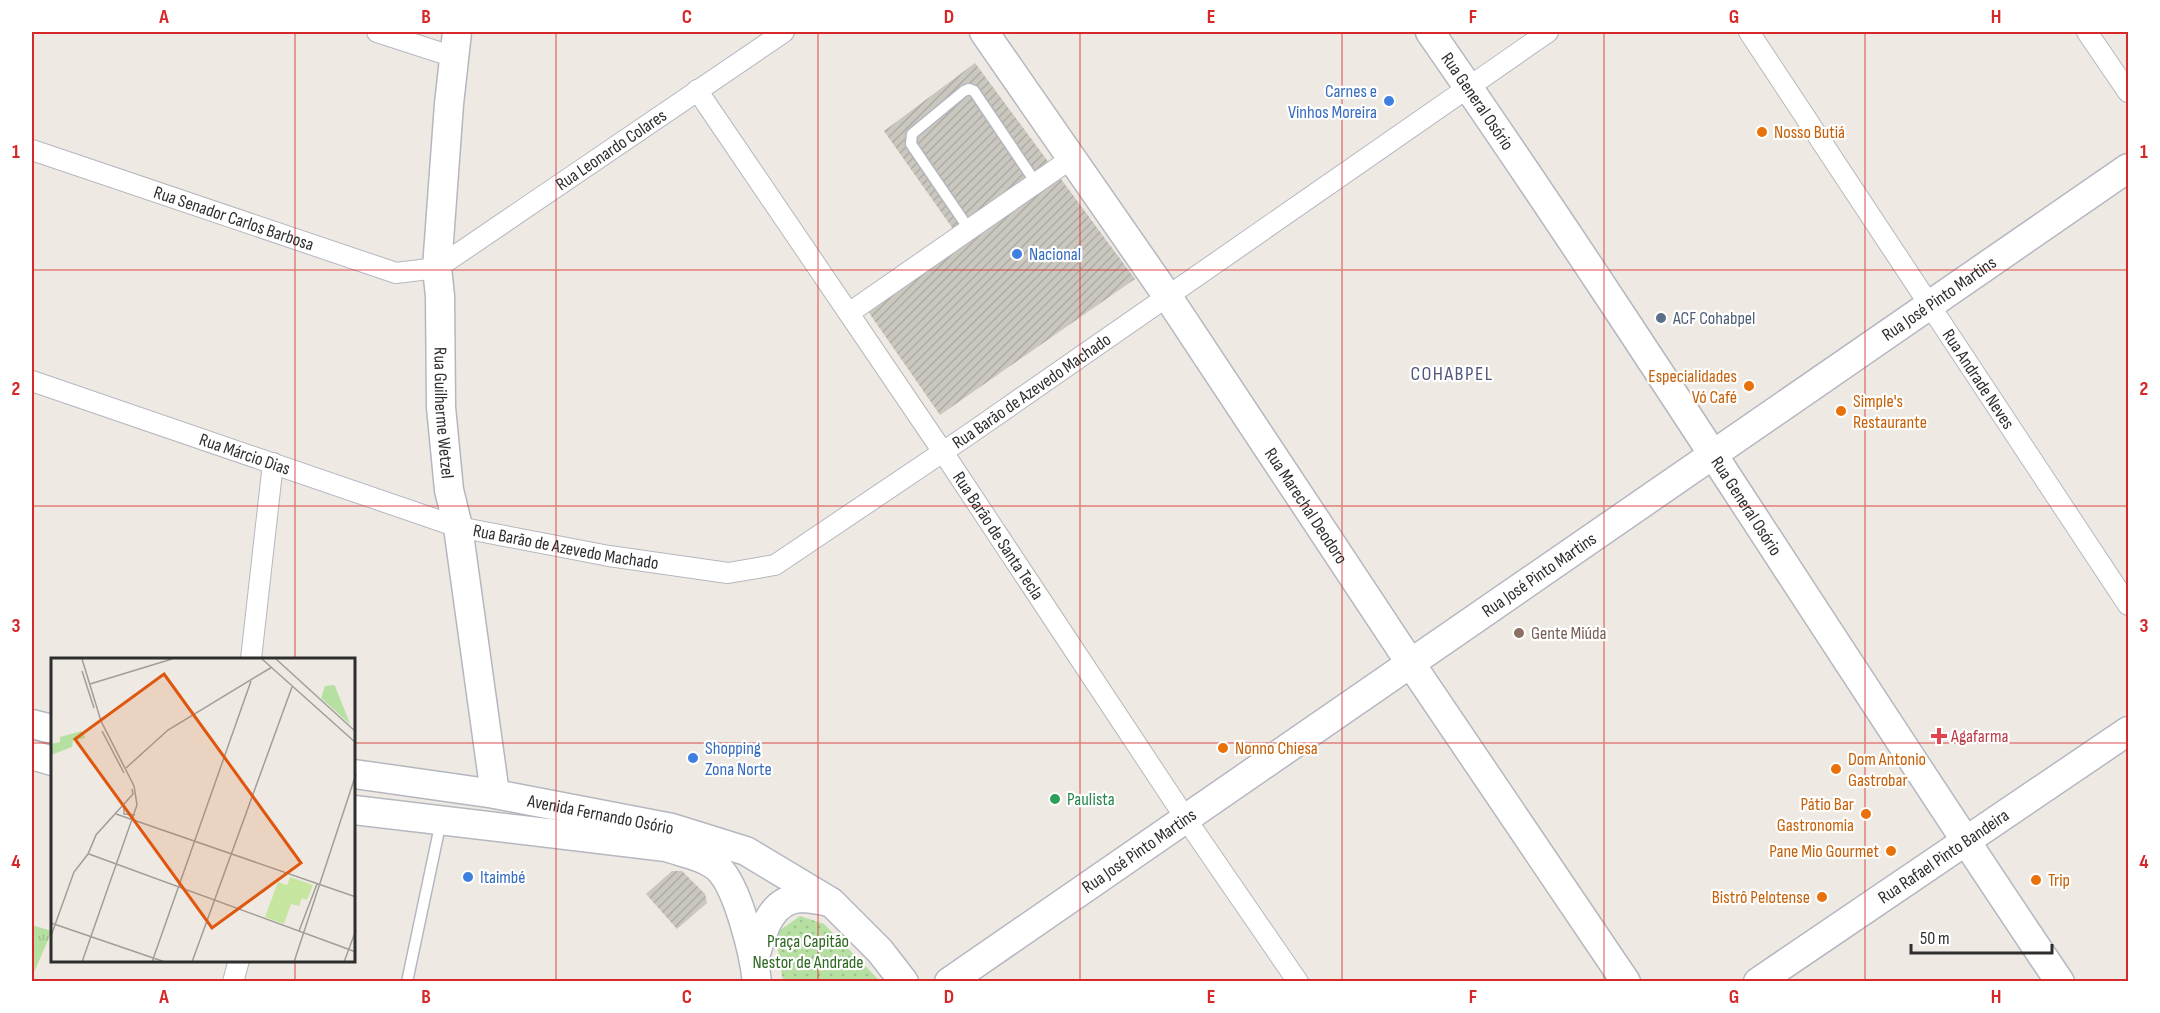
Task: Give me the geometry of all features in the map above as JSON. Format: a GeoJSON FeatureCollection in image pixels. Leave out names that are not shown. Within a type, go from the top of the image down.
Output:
{"type":"FeatureCollection","features":[{"type":"Feature","properties":{"kind":"street"},"geometry":{"type":"LineString","coordinates":[[376,32],[456,44]]}},
{"type":"Feature","properties":{"kind":"street","name":"Rua Leonardo Colares"},"geometry":{"type":"LineString","coordinates":[[437,268],[784,32]]}},
{"type":"Feature","properties":{"kind":"street","name":"Rua Marechal Deodoro"},"geometry":{"type":"LineString","coordinates":[[984,32],[1168,297],[1411,664],[1626,981]]}},
{"type":"Feature","properties":{"kind":"street","name":"Rua General Osório"},"geometry":{"type":"LineString","coordinates":[[1430,32],[1469,87],[1713,455],[1965,842],[2060,981]]}},
{"type":"Feature","properties":{"kind":"street","name":"Rua Barão de Azevedo Machado"},"geometry":{"type":"LineString","coordinates":[[458,527],[609,556],[728,573],[775,565],[1168,297],[1548,32]]}},
{"type":"Feature","properties":{"kind":"street","name":"Rua Andrade Neves"},"geometry":{"type":"LineString","coordinates":[[1749,32],[2128,604]]}},
{"type":"Feature","properties":{"kind":"street"},"geometry":{"type":"LineString","coordinates":[[2087,32],[2128,92]]}},
{"type":"Feature","properties":{"kind":"street","name":"Rua Guilherme Wetzel"},"geometry":{"type":"LineString","coordinates":[[456,44],[449,104],[437,268],[440,296],[441,407],[449,490],[458,527],[495,794]]}},
{"type":"Feature","properties":{"kind":"street","name":"Rua Barão de Santa Tecla"},"geometry":{"type":"LineString","coordinates":[[698,90],[943,452],[1186,819],[1298,981]]}},
{"type":"Feature","properties":{"kind":"street","name":"Rua Senador Carlos Barbosa"},"geometry":{"type":"LineString","coordinates":[[32,150],[396,273],[437,268]]}},
{"type":"Feature","properties":{"kind":"street"},"geometry":{"type":"LineString","coordinates":[[849,313],[1072,158]]}},
{"type":"Feature","properties":{"kind":"street","name":"Rua José Pinto Martins"},"geometry":{"type":"LineString","coordinates":[[949,981],[2128,168]]}},
{"type":"Feature","properties":{"kind":"street","name":"Rua Márcio Dias"},"geometry":{"type":"LineString","coordinates":[[32,381],[458,527]]}},
{"type":"Feature","properties":{"kind":"street"},"geometry":{"type":"LineString","coordinates":[[251,658],[273,463]]}},
{"type":"Feature","properties":{"kind":"street"},"geometry":{"type":"LineString","coordinates":[[32,724],[51,729]]}},
{"type":"Feature","properties":{"kind":"street","name":"Rua Rafael Pinto Bandeira"},"geometry":{"type":"LineString","coordinates":[[1758,981],[2128,731]]}},
{"type":"Feature","properties":{"kind":"street"},"geometry":{"type":"LineString","coordinates":[[32,755],[51,761]]}},
{"type":"Feature","properties":{"kind":"street","name":"Avenida Fernando Osório"},"geometry":{"type":"LineString","coordinates":[[356,774],[495,794],[672,828],[746,851],[831,902],[880,951],[902,979]]}},
{"type":"Feature","properties":{"kind":"street","name":"Avenida Fernando Osório"},"geometry":{"type":"LineString","coordinates":[[356,810],[666,847],[705,860],[717,868],[729,882],[756,969]]}},
{"type":"Feature","properties":{"kind":"street"},"geometry":{"type":"LineString","coordinates":[[756,969],[765,925],[780,904],[800,898],[831,902]]}},
{"type":"Feature","properties":{"kind":"street"},"geometry":{"type":"LineString","coordinates":[[233,981],[238,962]]}},
{"type":"Feature","properties":{"kind":"lane"},"geometry":{"type":"LineString","coordinates":[[969,229],[911,144],[912,134],[964,91],[969,89],[974,91],[1036,183]]}},
{"type":"Feature","properties":{"kind":"lane"},"geometry":{"type":"LineString","coordinates":[[407,981],[441,821]]}},
{"type":"Feature","properties":{"kind":"green space","name":"Praça Capitão Nestor de Andrade"},"geometry":{"type":"Polygon","coordinates":[[[800,916],[824,924],[880,981],[783,981],[777,944],[779,931],[800,916]]]}},
{"type":"Feature","properties":{"kind":"green space"},"geometry":{"type":"Polygon","coordinates":[[[32,925],[51,931],[51,933],[32,977],[32,925]]]}},
{"type":"Feature","properties":{"kind":"building","name":"Nacional"},"geometry":{"type":"Polygon","coordinates":[[[975,63],[1135,279],[940,415],[858,297],[953,229],[884,131],[975,63]]]}},
{"type":"Feature","properties":{"kind":"building"},"geometry":{"type":"Polygon","coordinates":[[[672,871],[682,871],[705,894],[707,903],[677,929],[646,894],[672,871]]]}},
{"type":"Feature","properties":{"kind":"place","name":"Carnes e Vinhos Moreira"},"geometry":{"type":"Point","coordinates":[1389,101]}},
{"type":"Feature","properties":{"kind":"place","name":"Nosso Butiá"},"geometry":{"type":"Point","coordinates":[1762,132]}},
{"type":"Feature","properties":{"kind":"place","name":"Nacional"},"geometry":{"type":"Point","coordinates":[1017,254]}},
{"type":"Feature","properties":{"kind":"place","name":"ACF Cohabpel"},"geometry":{"type":"Point","coordinates":[1661,318]}},
{"type":"Feature","properties":{"kind":"place","name":"Especialidades Vó Café"},"geometry":{"type":"Point","coordinates":[1749,386]}},
{"type":"Feature","properties":{"kind":"place","name":"Simple's Restaurante"},"geometry":{"type":"Point","coordinates":[1841,411]}},
{"type":"Feature","properties":{"kind":"place","name":"Gente Miúda"},"geometry":{"type":"Point","coordinates":[1519,633]}},
{"type":"Feature","properties":{"kind":"place","name":"Agafarma"},"geometry":{"type":"Point","coordinates":[1939,736]}},
{"type":"Feature","properties":{"kind":"place","name":"Nonno Chiesa"},"geometry":{"type":"Point","coordinates":[1223,748]}},
{"type":"Feature","properties":{"kind":"place","name":"Shopping Zona Norte"},"geometry":{"type":"Point","coordinates":[693,758]}},
{"type":"Feature","properties":{"kind":"place","name":"Dom Antonio Gastrobar"},"geometry":{"type":"Point","coordinates":[1836,769]}},
{"type":"Feature","properties":{"kind":"place","name":"Paulista"},"geometry":{"type":"Point","coordinates":[1055,799]}},
{"type":"Feature","properties":{"kind":"place","name":"Pátio Bar Gastronomia"},"geometry":{"type":"Point","coordinates":[1866,814]}},
{"type":"Feature","properties":{"kind":"place","name":"Pane Mio Gourmet"},"geometry":{"type":"Point","coordinates":[1891,851]}},
{"type":"Feature","properties":{"kind":"place","name":"Itaimbé"},"geometry":{"type":"Point","coordinates":[468,877]}},
{"type":"Feature","properties":{"kind":"place","name":"Trip"},"geometry":{"type":"Point","coordinates":[2036,880]}},
{"type":"Feature","properties":{"kind":"place","name":"Bistrô Pelotense"},"geometry":{"type":"Point","coordinates":[1822,897]}},
{"type":"Feature","properties":{"kind":"district","name":"COHABPEL"},"geometry":{"type":"Point","coordinates":[1452,374]}}]}
